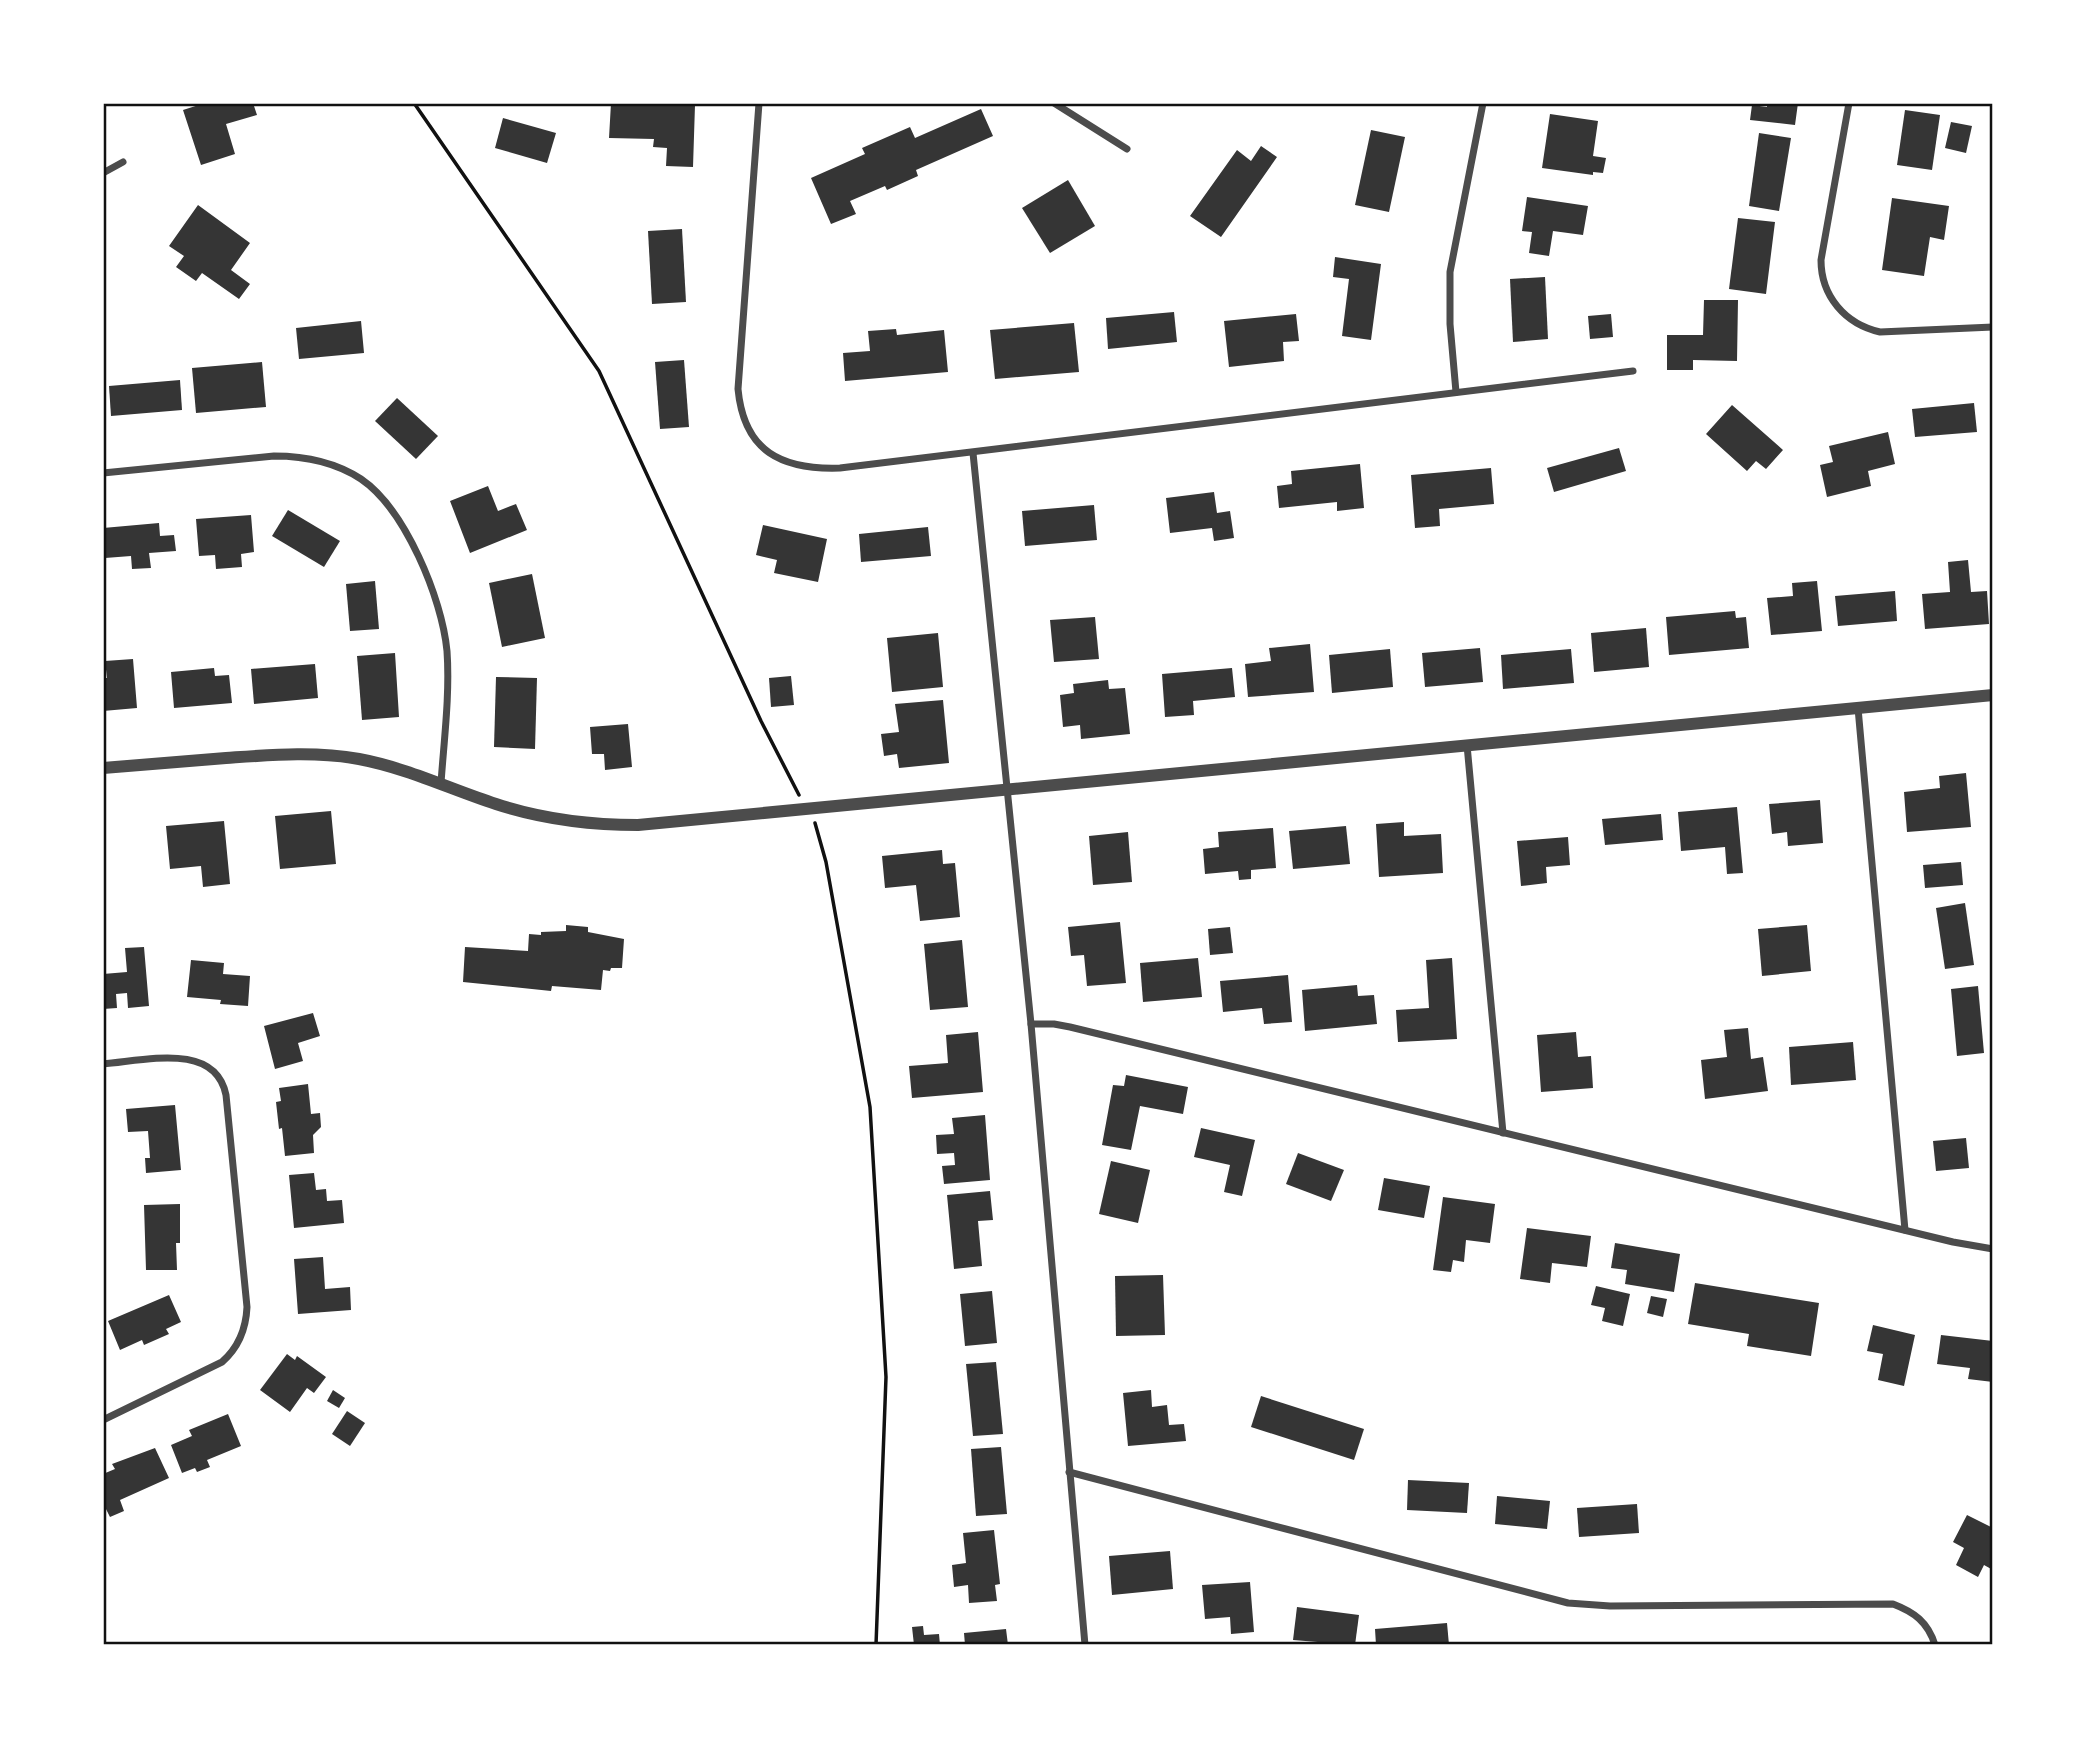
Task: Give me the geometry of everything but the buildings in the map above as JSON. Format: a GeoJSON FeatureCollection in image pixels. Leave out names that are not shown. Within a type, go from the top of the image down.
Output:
{"type":"FeatureCollection","features":[{"type":"Feature","properties":{"kind":"street"},"geometry":{"type":"LineString","coordinates":[[759,103],[738,376],[739,402],[746,426],[763,449],[788,463],[825,469],[1633,372]]}},
{"type":"Feature","properties":{"kind":"street"},"geometry":{"type":"LineString","coordinates":[[1054,103],[1126,149]]}},
{"type":"Feature","properties":{"kind":"street"},"geometry":{"type":"LineString","coordinates":[[1456,392],[1450,324],[1450,272],[1483,103]]}},
{"type":"Feature","properties":{"kind":"street"},"geometry":{"type":"LineString","coordinates":[[1849,103],[1821,260],[1823,279],[1833,300],[1850,319],[1863,327],[1880,332],[1993,327]]}},
{"type":"Feature","properties":{"kind":"street"},"geometry":{"type":"LineString","coordinates":[[103,173],[123,162]]}},
{"type":"Feature","properties":{"kind":"street"},"geometry":{"type":"LineString","coordinates":[[972,453],[1031,1024],[1085,1645]]}},
{"type":"Feature","properties":{"kind":"street"},"geometry":{"type":"LineString","coordinates":[[103,473],[293,456],[341,469],[358,477],[377,492],[391,509],[419,559],[435,595],[444,629],[447,682],[441,783]]}},
{"type":"Feature","properties":{"kind":"street"},"geometry":{"type":"LineString","coordinates":[[103,768],[319,754],[359,759],[441,783],[495,804],[569,821],[616,825],[661,824],[1993,695]]}},
{"type":"Feature","properties":{"kind":"street"},"geometry":{"type":"LineString","coordinates":[[1858,707],[1905,1230]]}},
{"type":"Feature","properties":{"kind":"street"},"geometry":{"type":"LineString","coordinates":[[1467,745],[1503,1133]]}},
{"type":"Feature","properties":{"kind":"street"},"geometry":{"type":"LineString","coordinates":[[1031,1024],[1070,1027],[1905,1230],[1993,1249]]}},
{"type":"Feature","properties":{"kind":"street"},"geometry":{"type":"LineString","coordinates":[[103,1064],[189,1059],[204,1063],[221,1080],[226,1095],[247,1307],[246,1321],[239,1340],[222,1363],[103,1420]]}},
{"type":"Feature","properties":{"kind":"street"},"geometry":{"type":"LineString","coordinates":[[1069,1472],[1568,1603],[1609,1606],[1893,1604],[1909,1610],[1922,1620],[1935,1645]]}},
{"type":"Feature","properties":{"kind":"path"},"geometry":{"type":"LineString","coordinates":[[414,103],[599,371],[761,721],[798,793]]}},
{"type":"Feature","properties":{"kind":"path"},"geometry":{"type":"LineString","coordinates":[[816,826],[826,862],[870,1107],[886,1377],[876,1645]]}}]}
